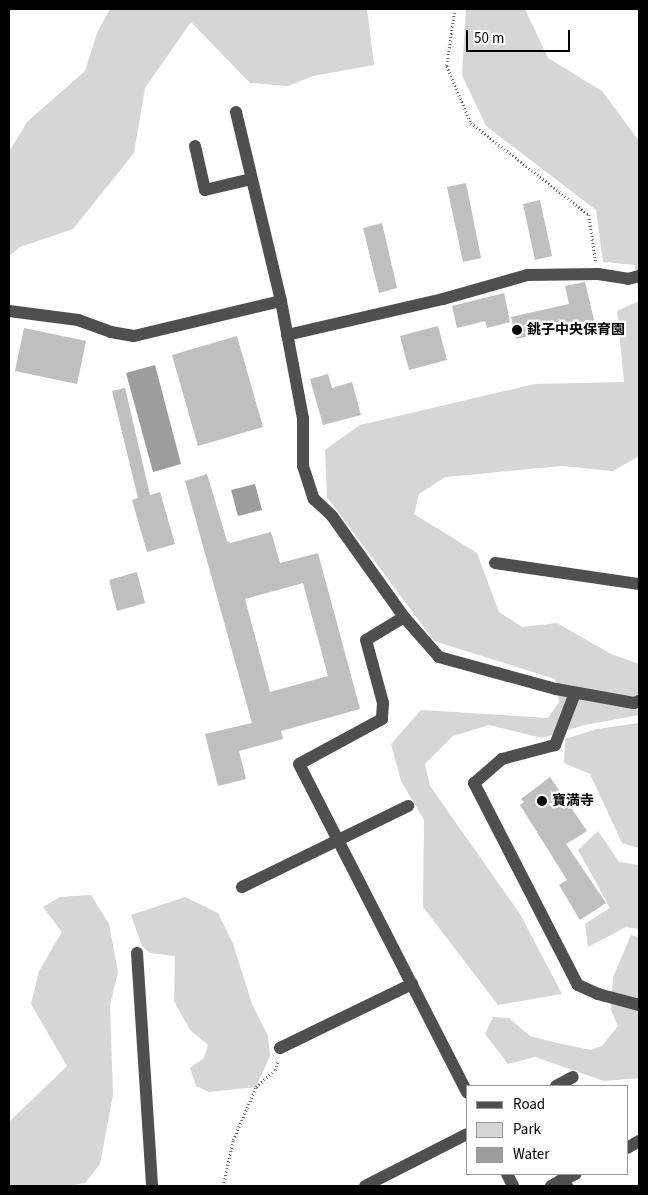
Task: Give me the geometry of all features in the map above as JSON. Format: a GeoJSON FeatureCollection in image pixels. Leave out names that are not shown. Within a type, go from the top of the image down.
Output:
{"type":"FeatureCollection","features":[{"type":"Feature","properties":{"kind":"street"},"geometry":{"type":"LineString","coordinates":[[236,112],[281,301],[303,418],[303,466],[314,499],[332,516],[404,618],[439,657],[575,693],[634,704],[639,701]]}},
{"type":"Feature","properties":{"kind":"street"},"geometry":{"type":"LineString","coordinates":[[195,146],[205,190],[251,179]]}},
{"type":"Feature","properties":{"kind":"street"},"geometry":{"type":"LineString","coordinates":[[287,335],[443,298],[527,275],[598,274],[628,279],[639,276]]}},
{"type":"Feature","properties":{"kind":"street"},"geometry":{"type":"LineString","coordinates":[[9,311],[78,320],[111,332],[134,336],[281,301]]}},
{"type":"Feature","properties":{"kind":"street"},"geometry":{"type":"LineString","coordinates":[[495,562],[639,584]]}},
{"type":"Feature","properties":{"kind":"street"},"geometry":{"type":"LineString","coordinates":[[404,618],[366,640],[383,703],[382,719],[299,764],[466,1091]]}},
{"type":"Feature","properties":{"kind":"street"},"geometry":{"type":"LineString","coordinates":[[575,693],[555,745],[502,759],[474,783],[578,985],[634,1004]]}},
{"type":"Feature","properties":{"kind":"street"},"geometry":{"type":"LineString","coordinates":[[242,887],[408,806]]}},
{"type":"Feature","properties":{"kind":"street"},"geometry":{"type":"LineString","coordinates":[[138,952],[152,1186]]}},
{"type":"Feature","properties":{"kind":"street"},"geometry":{"type":"LineString","coordinates":[[280,1048],[412,984]]}},
{"type":"Feature","properties":{"kind":"street"},"geometry":{"type":"LineString","coordinates":[[558,1085],[573,1077]]}},
{"type":"Feature","properties":{"kind":"street"},"geometry":{"type":"LineString","coordinates":[[366,1186],[466,1135]]}},
{"type":"Feature","properties":{"kind":"street"},"geometry":{"type":"LineString","coordinates":[[560,1185],[575,1175]]}},
{"type":"Feature","properties":{"kind":"path"},"geometry":{"type":"LineString","coordinates":[[455,9],[448,66],[470,122],[589,215],[598,274]]}},
{"type":"Feature","properties":{"kind":"path"},"geometry":{"type":"LineString","coordinates":[[223,1186],[233,1140],[256,1087],[275,1070],[280,1048]]}},
{"type":"Feature","properties":{"kind":"green space"},"geometry":{"type":"Polygon","coordinates":[[[110,9],[367,9],[374,65],[313,76],[288,86],[250,83],[191,22],[145,88],[134,153],[73,229],[20,247],[9,256],[9,152],[27,122],[85,71],[97,33],[110,9]]]}},
{"type":"Feature","properties":{"kind":"green space"},"geometry":{"type":"Polygon","coordinates":[[[466,9],[525,9],[548,58],[602,91],[639,141],[639,301],[635,265],[603,262],[596,210],[486,126],[462,75],[466,9]]]}},
{"type":"Feature","properties":{"kind":"green space"},"geometry":{"type":"Polygon","coordinates":[[[639,301],[639,456],[613,471],[562,466],[445,477],[419,494],[414,514],[477,553],[499,612],[522,627],[557,623],[611,654],[639,664],[639,715],[585,725],[542,738],[489,725],[453,736],[425,764],[430,786],[520,914],[562,994],[498,1005],[423,907],[424,820],[401,781],[391,744],[421,710],[548,718],[559,702],[555,679],[434,641],[327,497],[325,450],[360,425],[535,384],[624,382],[617,311],[639,301]]]}},
{"type":"Feature","properties":{"kind":"green space"},"geometry":{"type":"Polygon","coordinates":[[[639,723],[639,848],[622,843],[590,774],[564,763],[565,739],[597,729],[639,723]]]}},
{"type":"Feature","properties":{"kind":"green space"},"geometry":{"type":"Polygon","coordinates":[[[598,831],[619,862],[639,865],[639,929],[626,927],[588,947],[585,924],[610,908],[578,850],[598,831]]]}},
{"type":"Feature","properties":{"kind":"green space"},"geometry":{"type":"Polygon","coordinates":[[[91,895],[109,924],[118,972],[110,1005],[113,1095],[100,1164],[85,1183],[69,1186],[9,1186],[9,1122],[67,1066],[31,1004],[39,971],[62,932],[43,907],[60,897],[91,895]]]}},
{"type":"Feature","properties":{"kind":"green space"},"geometry":{"type":"Polygon","coordinates":[[[185,897],[218,913],[233,944],[252,1004],[268,1036],[270,1056],[256,1087],[209,1092],[196,1086],[190,1068],[204,1058],[208,1045],[190,1030],[174,1001],[175,956],[150,953],[142,946],[131,915],[185,897]]]}},
{"type":"Feature","properties":{"kind":"green space"},"geometry":{"type":"Polygon","coordinates":[[[631,935],[639,937],[639,1078],[604,1081],[535,1057],[508,1064],[485,1034],[493,1017],[509,1018],[530,1036],[591,1050],[602,1046],[618,1026],[611,1010],[613,977],[631,935]]]}},
{"type":"Feature","properties":{"kind":"water"},"geometry":{"type":"Polygon","coordinates":[[[155,365],[181,464],[153,472],[126,373],[155,365]]]}},
{"type":"Feature","properties":{"kind":"water"},"geometry":{"type":"Polygon","coordinates":[[[255,484],[262,510],[238,516],[231,490],[255,484]]]}},
{"type":"Feature","properties":{"kind":"building"},"geometry":{"type":"Polygon","coordinates":[[[466,183],[481,258],[463,262],[447,187],[466,183]]]}},
{"type":"Feature","properties":{"kind":"building"},"geometry":{"type":"Polygon","coordinates":[[[540,200],[552,256],[535,260],[523,204],[540,200]]]}},
{"type":"Feature","properties":{"kind":"building"},"geometry":{"type":"Polygon","coordinates":[[[382,223],[397,288],[379,293],[363,228],[382,223]]]}},
{"type":"Feature","properties":{"kind":"building"},"geometry":{"type":"Polygon","coordinates":[[[585,282],[594,320],[516,339],[511,317],[569,304],[565,286],[585,282]]]}},
{"type":"Feature","properties":{"kind":"building"},"geometry":{"type":"Polygon","coordinates":[[[504,293],[510,322],[487,328],[485,321],[457,328],[452,306],[504,293]]]}},
{"type":"Feature","properties":{"kind":"building"},"geometry":{"type":"Polygon","coordinates":[[[438,326],[447,360],[409,370],[400,336],[438,326]]]}},
{"type":"Feature","properties":{"kind":"building"},"geometry":{"type":"Polygon","coordinates":[[[24,328],[86,341],[77,384],[15,371],[24,328]]]}},
{"type":"Feature","properties":{"kind":"building"},"geometry":{"type":"Polygon","coordinates":[[[237,336],[263,427],[198,446],[172,355],[237,336]]]}},
{"type":"Feature","properties":{"kind":"building"},"geometry":{"type":"Polygon","coordinates":[[[328,374],[332,388],[352,382],[361,415],[323,425],[310,379],[328,374]]]}},
{"type":"Feature","properties":{"kind":"building"},"geometry":{"type":"Polygon","coordinates":[[[125,388],[150,495],[160,492],[175,544],[147,552],[132,500],[138,498],[112,391],[125,388]]]}},
{"type":"Feature","properties":{"kind":"building"},"geometry":{"type":"Polygon","coordinates":[[[207,474],[227,541],[230,543],[271,532],[280,563],[318,553],[360,709],[281,731],[283,739],[239,751],[246,779],[218,786],[205,734],[252,723],[185,481],[207,474]],[[303,583],[245,599],[270,692],[328,676],[303,583]]]}},
{"type":"Feature","properties":{"kind":"building"},"geometry":{"type":"Polygon","coordinates":[[[137,572],[145,603],[117,611],[109,580],[137,572]]]}},
{"type":"Feature","properties":{"kind":"building"},"geometry":{"type":"Polygon","coordinates":[[[550,777],[587,831],[566,844],[606,903],[580,920],[559,885],[567,880],[520,805],[524,802],[521,799],[550,777]]]}},
{"type":"Feature","properties":{"kind":"place","name":"銚子中央保育園"},"geometry":{"type":"Point","coordinates":[517,330]}},
{"type":"Feature","properties":{"kind":"place","name":"寶満寺"},"geometry":{"type":"Point","coordinates":[542,801]}}]}
